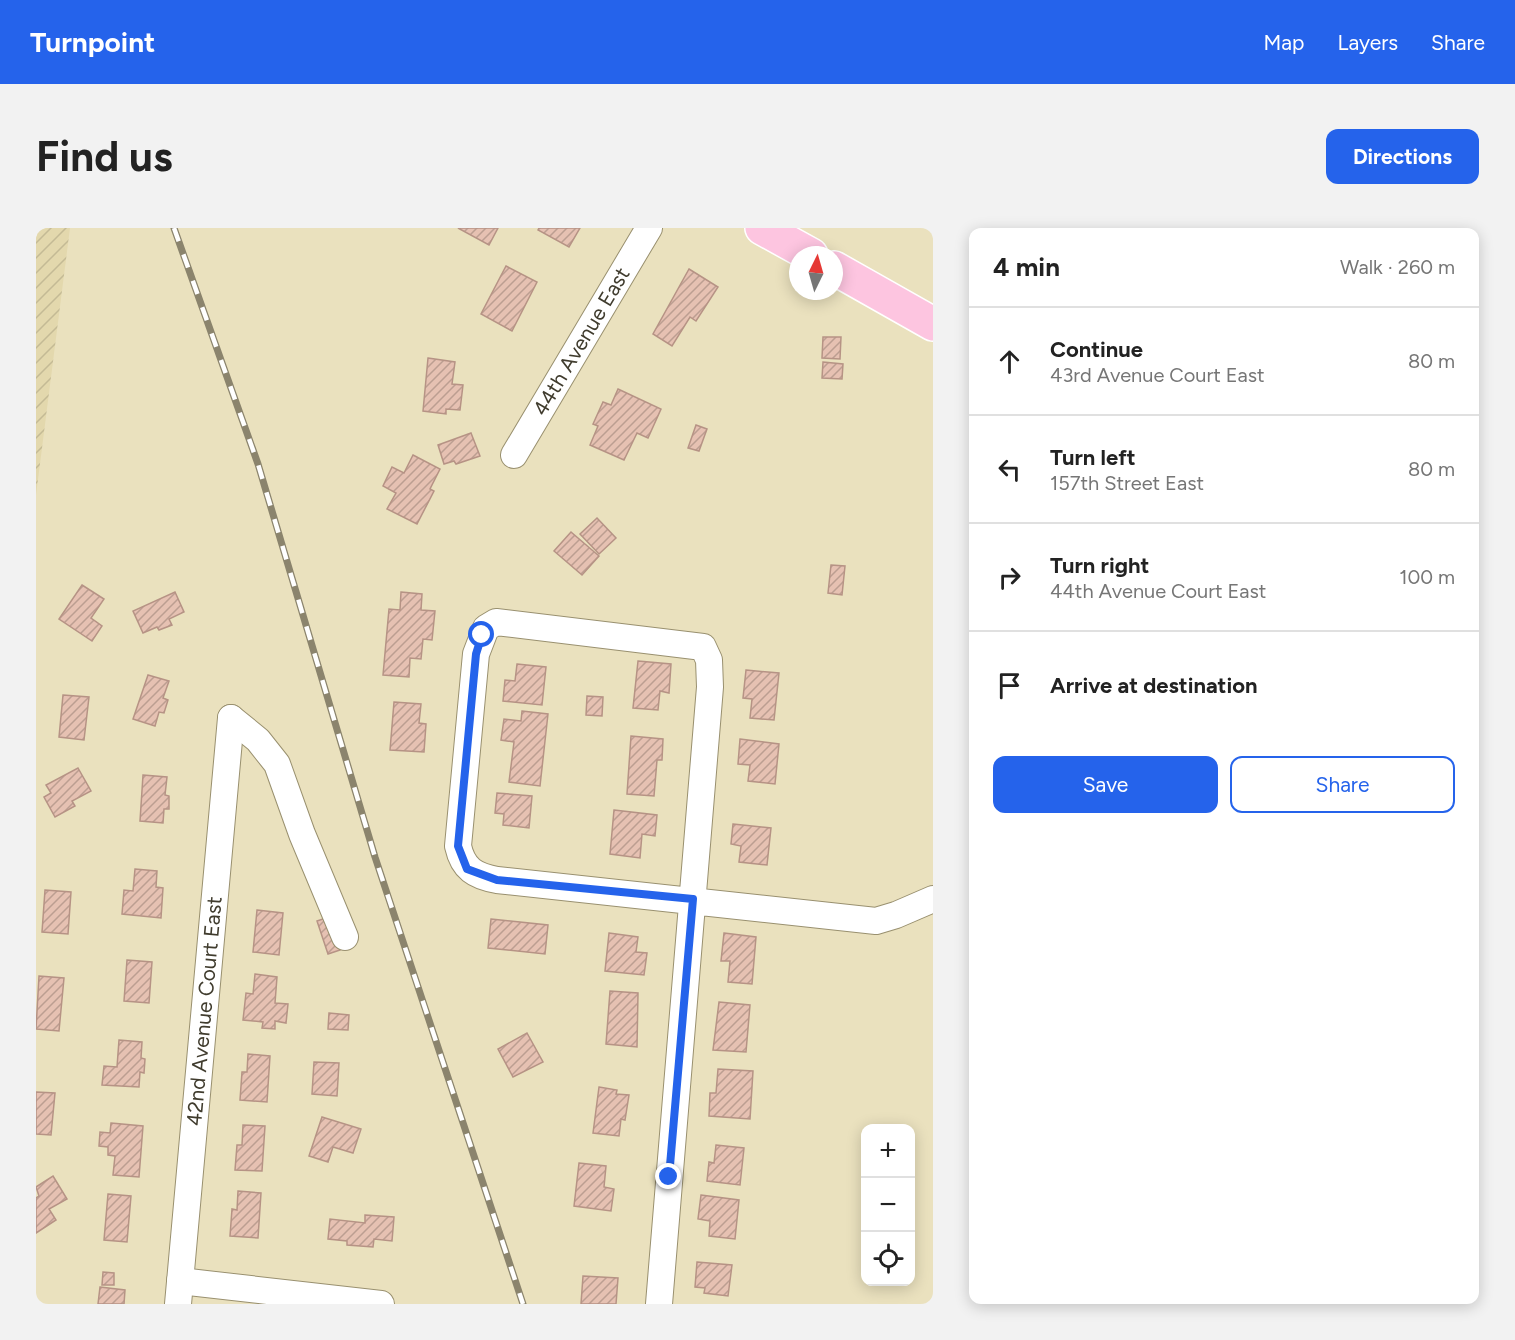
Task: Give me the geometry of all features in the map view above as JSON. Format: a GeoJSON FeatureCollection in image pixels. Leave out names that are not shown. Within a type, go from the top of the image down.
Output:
{"type":"FeatureCollection","features":[{"type":"Feature","properties":{"kind":"main road"},"geometry":{"type":"LineString","coordinates":[[762,228],[795,246]]}},
{"type":"Feature","properties":{"kind":"main road"},"geometry":{"type":"LineString","coordinates":[[843,273],[933,324]]}},
{"type":"Feature","properties":{"kind":"street","name":"44th Avenue East"},"geometry":{"type":"LineString","coordinates":[[514,455],[649,228]]}},
{"type":"Feature","properties":{"kind":"street"},"geometry":{"type":"LineString","coordinates":[[659,1304],[693,899],[710,687],[709,660],[703,647],[496,622],[486,628],[476,654],[458,846],[467,869],[486,878],[693,899],[876,921],[933,899]]}},
{"type":"Feature","properties":{"kind":"street","name":"42nd Avenue Court East"},"geometry":{"type":"LineString","coordinates":[[179,1292],[231,718],[258,740],[277,764],[302,834],[345,937]]}},
{"type":"Feature","properties":{"kind":"street"},"geometry":{"type":"LineString","coordinates":[[179,1292],[381,1304]]}},
{"type":"Feature","properties":{"kind":"shaded area"},"geometry":{"type":"Polygon","coordinates":[[[36,228],[70,228],[36,495],[36,228]]]}},
{"type":"Feature","properties":{"kind":"building"},"geometry":{"type":"Polygon","coordinates":[[[458,228],[498,228],[489,245],[458,228]]]}},
{"type":"Feature","properties":{"kind":"building"},"geometry":{"type":"Polygon","coordinates":[[[539,228],[580,228],[569,247],[538,230],[539,228]]]}},
{"type":"Feature","properties":{"kind":"building"},"geometry":{"type":"Polygon","coordinates":[[[506,266],[537,282],[512,331],[481,314],[506,266]]]}},
{"type":"Feature","properties":{"kind":"building"},"geometry":{"type":"Polygon","coordinates":[[[689,269],[718,287],[696,321],[690,317],[672,346],[653,334],[689,269]]]}},
{"type":"Feature","properties":{"kind":"building"},"geometry":{"type":"Polygon","coordinates":[[[823,337],[841,337],[840,359],[822,358],[823,337]]]}},
{"type":"Feature","properties":{"kind":"building"},"geometry":{"type":"Polygon","coordinates":[[[428,358],[455,362],[452,384],[463,385],[460,410],[446,409],[446,414],[423,411],[428,358]]]}},
{"type":"Feature","properties":{"kind":"building"},"geometry":{"type":"Polygon","coordinates":[[[823,362],[843,364],[842,379],[822,378],[823,362]]]}},
{"type":"Feature","properties":{"kind":"building"},"geometry":{"type":"Polygon","coordinates":[[[618,389],[661,409],[648,438],[637,433],[624,460],[590,445],[598,426],[593,424],[603,402],[611,405],[618,389]]]}},
{"type":"Feature","properties":{"kind":"building"},"geometry":{"type":"Polygon","coordinates":[[[696,425],[707,429],[699,451],[688,448],[696,425]]]}},
{"type":"Feature","properties":{"kind":"building"},"geometry":{"type":"Polygon","coordinates":[[[471,433],[480,456],[456,464],[454,461],[444,464],[438,445],[471,433]]]}},
{"type":"Feature","properties":{"kind":"building"},"geometry":{"type":"Polygon","coordinates":[[[413,455],[440,469],[430,489],[434,491],[417,524],[387,509],[396,493],[383,486],[392,467],[404,473],[413,455]]]}},
{"type":"Feature","properties":{"kind":"building"},"geometry":{"type":"Polygon","coordinates":[[[597,518],[616,538],[599,554],[580,534],[597,518]]]}},
{"type":"Feature","properties":{"kind":"building"},"geometry":{"type":"Polygon","coordinates":[[[571,532],[599,556],[582,575],[554,551],[571,532]]]}},
{"type":"Feature","properties":{"kind":"building"},"geometry":{"type":"Polygon","coordinates":[[[831,565],[845,566],[842,595],[828,593],[831,565]]]}},
{"type":"Feature","properties":{"kind":"building"},"geometry":{"type":"Polygon","coordinates":[[[82,585],[104,599],[91,618],[102,626],[92,641],[59,619],[82,585]]]}},
{"type":"Feature","properties":{"kind":"building"},"geometry":{"type":"Polygon","coordinates":[[[175,592],[184,612],[169,619],[172,625],[159,630],[157,627],[143,633],[133,611],[175,592]]]}},
{"type":"Feature","properties":{"kind":"building"},"geometry":{"type":"Polygon","coordinates":[[[401,592],[422,594],[421,610],[435,611],[432,640],[423,639],[421,659],[410,658],[409,677],[383,675],[389,609],[400,610],[401,592]]]}},
{"type":"Feature","properties":{"kind":"building"},"geometry":{"type":"Polygon","coordinates":[[[638,661],[671,664],[669,693],[660,691],[658,710],[633,708],[638,661]]]}},
{"type":"Feature","properties":{"kind":"building"},"geometry":{"type":"Polygon","coordinates":[[[517,664],[546,667],[542,705],[503,701],[505,680],[515,681],[517,664]]]}},
{"type":"Feature","properties":{"kind":"building"},"geometry":{"type":"Polygon","coordinates":[[[746,670],[779,673],[774,720],[750,718],[752,699],[743,698],[746,670]]]}},
{"type":"Feature","properties":{"kind":"building"},"geometry":{"type":"Polygon","coordinates":[[[148,675],[169,681],[163,698],[168,700],[164,713],[159,712],[155,726],[133,719],[148,675]]]}},
{"type":"Feature","properties":{"kind":"building"},"geometry":{"type":"Polygon","coordinates":[[[63,695],[89,697],[84,740],[59,737],[63,695]]]}},
{"type":"Feature","properties":{"kind":"building"},"geometry":{"type":"Polygon","coordinates":[[[587,696],[603,697],[602,716],[586,715],[587,696]]]}},
{"type":"Feature","properties":{"kind":"building"},"geometry":{"type":"Polygon","coordinates":[[[394,702],[421,704],[419,723],[426,724],[424,752],[390,750],[394,702]]]}},
{"type":"Feature","properties":{"kind":"building"},"geometry":{"type":"Polygon","coordinates":[[[522,711],[548,714],[540,786],[509,782],[514,742],[501,740],[504,719],[521,721],[522,711]]]}},
{"type":"Feature","properties":{"kind":"building"},"geometry":{"type":"Polygon","coordinates":[[[631,736],[663,739],[662,760],[657,760],[654,796],[627,794],[631,736]]]}},
{"type":"Feature","properties":{"kind":"building"},"geometry":{"type":"Polygon","coordinates":[[[740,739],[779,744],[775,784],[748,781],[750,765],[738,764],[740,739]]]}},
{"type":"Feature","properties":{"kind":"building"},"geometry":{"type":"Polygon","coordinates":[[[78,768],[91,791],[72,801],[75,806],[55,817],[44,797],[51,793],[46,785],[78,768]]]}},
{"type":"Feature","properties":{"kind":"building"},"geometry":{"type":"Polygon","coordinates":[[[143,775],[167,777],[165,795],[169,796],[169,809],[164,809],[163,823],[140,821],[143,775]]]}},
{"type":"Feature","properties":{"kind":"building"},"geometry":{"type":"Polygon","coordinates":[[[497,793],[532,796],[529,828],[503,825],[504,814],[495,813],[497,793]]]}},
{"type":"Feature","properties":{"kind":"building"},"geometry":{"type":"Polygon","coordinates":[[[614,810],[657,815],[655,836],[642,834],[640,858],[610,854],[614,810]]]}},
{"type":"Feature","properties":{"kind":"building"},"geometry":{"type":"Polygon","coordinates":[[[733,824],[771,828],[767,865],[739,862],[741,846],[731,844],[733,824]]]}},
{"type":"Feature","properties":{"kind":"building"},"geometry":{"type":"Polygon","coordinates":[[[135,869],[157,871],[156,887],[163,888],[161,918],[122,914],[124,890],[133,891],[135,869]]]}},
{"type":"Feature","properties":{"kind":"building"},"geometry":{"type":"Polygon","coordinates":[[[45,890],[71,892],[68,934],[42,932],[45,890]]]}},
{"type":"Feature","properties":{"kind":"building"},"geometry":{"type":"Polygon","coordinates":[[[257,910],[283,913],[279,955],[253,952],[257,910]]]}},
{"type":"Feature","properties":{"kind":"building"},"geometry":{"type":"Polygon","coordinates":[[[329,917],[340,950],[328,954],[317,921],[329,917]]]}},
{"type":"Feature","properties":{"kind":"building"},"geometry":{"type":"Polygon","coordinates":[[[491,919],[548,925],[545,954],[488,948],[491,919]]]}},
{"type":"Feature","properties":{"kind":"building"},"geometry":{"type":"Polygon","coordinates":[[[609,933],[638,937],[636,952],[647,953],[644,975],[605,971],[609,933]]]}},
{"type":"Feature","properties":{"kind":"building"},"geometry":{"type":"Polygon","coordinates":[[[724,933],[756,937],[752,984],[728,982],[730,961],[721,961],[724,933]]]}},
{"type":"Feature","properties":{"kind":"building"},"geometry":{"type":"Polygon","coordinates":[[[127,960],[152,962],[149,1003],[124,1001],[127,960]]]}},
{"type":"Feature","properties":{"kind":"building"},"geometry":{"type":"Polygon","coordinates":[[[255,974],[277,977],[275,1003],[288,1004],[286,1023],[275,1021],[275,1029],[262,1028],[263,1022],[243,1020],[246,993],[253,994],[255,974]]]}},
{"type":"Feature","properties":{"kind":"building"},"geometry":{"type":"Polygon","coordinates":[[[39,976],[64,978],[59,1031],[36,1029],[39,976]]]}},
{"type":"Feature","properties":{"kind":"building"},"geometry":{"type":"Polygon","coordinates":[[[610,991],[638,993],[637,1047],[606,1044],[610,991]]]}},
{"type":"Feature","properties":{"kind":"building"},"geometry":{"type":"Polygon","coordinates":[[[719,1002],[750,1005],[746,1052],[713,1050],[719,1002]]]}},
{"type":"Feature","properties":{"kind":"building"},"geometry":{"type":"Polygon","coordinates":[[[329,1013],[349,1015],[348,1030],[328,1029],[329,1013]]]}},
{"type":"Feature","properties":{"kind":"building"},"geometry":{"type":"Polygon","coordinates":[[[527,1033],[543,1062],[513,1077],[498,1049],[527,1033]]]}},
{"type":"Feature","properties":{"kind":"building"},"geometry":{"type":"Polygon","coordinates":[[[119,1040],[142,1042],[141,1058],[145,1059],[144,1073],[140,1072],[139,1087],[102,1085],[104,1066],[117,1067],[119,1040]]]}},
{"type":"Feature","properties":{"kind":"building"},"geometry":{"type":"Polygon","coordinates":[[[248,1054],[270,1056],[267,1102],[240,1100],[242,1072],[247,1072],[248,1054]]]}},
{"type":"Feature","properties":{"kind":"building"},"geometry":{"type":"Polygon","coordinates":[[[314,1062],[339,1063],[337,1096],[312,1094],[314,1062]]]}},
{"type":"Feature","properties":{"kind":"building"},"geometry":{"type":"Polygon","coordinates":[[[718,1069],[753,1071],[750,1119],[709,1116],[710,1093],[716,1093],[718,1069]]]}},
{"type":"Feature","properties":{"kind":"building"},"geometry":{"type":"Polygon","coordinates":[[[599,1087],[617,1090],[616,1094],[629,1095],[625,1120],[621,1119],[619,1136],[593,1133],[599,1087]]]}},
{"type":"Feature","properties":{"kind":"building"},"geometry":{"type":"Polygon","coordinates":[[[36,1092],[55,1093],[51,1135],[36,1134],[36,1092]]]}},
{"type":"Feature","properties":{"kind":"building"},"geometry":{"type":"Polygon","coordinates":[[[322,1117],[361,1129],[353,1153],[333,1147],[328,1162],[309,1156],[322,1117]]]}},
{"type":"Feature","properties":{"kind":"building"},"geometry":{"type":"Polygon","coordinates":[[[111,1123],[143,1126],[139,1177],[113,1175],[115,1156],[108,1155],[108,1147],[99,1146],[100,1132],[110,1133],[111,1123]]]}},
{"type":"Feature","properties":{"kind":"building"},"geometry":{"type":"Polygon","coordinates":[[[243,1125],[265,1126],[262,1171],[235,1170],[237,1145],[242,1145],[243,1125]]]}},
{"type":"Feature","properties":{"kind":"building"},"geometry":{"type":"Polygon","coordinates":[[[716,1145],[744,1148],[740,1185],[707,1181],[709,1162],[714,1163],[716,1145]]]}},
{"type":"Feature","properties":{"kind":"building"},"geometry":{"type":"Polygon","coordinates":[[[579,1163],[606,1166],[604,1187],[614,1189],[611,1211],[574,1206],[579,1163]]]}},
{"type":"Feature","properties":{"kind":"building"},"geometry":{"type":"Polygon","coordinates":[[[53,1176],[67,1199],[49,1209],[56,1220],[36,1233],[36,1198],[39,1196],[36,1187],[53,1176]]]}},
{"type":"Feature","properties":{"kind":"building"},"geometry":{"type":"Polygon","coordinates":[[[238,1191],[261,1193],[258,1238],[230,1236],[232,1209],[237,1210],[238,1191]]]}},
{"type":"Feature","properties":{"kind":"building"},"geometry":{"type":"Polygon","coordinates":[[[108,1194],[131,1196],[127,1242],[104,1240],[108,1194]]]}},
{"type":"Feature","properties":{"kind":"building"},"geometry":{"type":"Polygon","coordinates":[[[701,1195],[739,1200],[735,1239],[709,1236],[710,1221],[698,1219],[701,1195]]]}},
{"type":"Feature","properties":{"kind":"building"},"geometry":{"type":"Polygon","coordinates":[[[365,1215],[394,1217],[392,1241],[374,1239],[373,1247],[347,1245],[347,1241],[328,1239],[330,1219],[365,1223],[365,1215]]]}},
{"type":"Feature","properties":{"kind":"building"},"geometry":{"type":"Polygon","coordinates":[[[697,1262],[732,1265],[728,1296],[704,1293],[705,1288],[695,1287],[697,1262]]]}},
{"type":"Feature","properties":{"kind":"building"},"geometry":{"type":"Polygon","coordinates":[[[103,1272],[114,1273],[114,1285],[102,1285],[103,1272]]]}},
{"type":"Feature","properties":{"kind":"building"},"geometry":{"type":"Polygon","coordinates":[[[583,1276],[618,1278],[616,1304],[581,1304],[583,1276]]]}},
{"type":"Feature","properties":{"kind":"building"},"geometry":{"type":"Polygon","coordinates":[[[100,1287],[125,1290],[124,1304],[98,1304],[100,1287]]]}},
{"type":"Feature","properties":{"kind":"railway"},"geometry":{"type":"LineString","coordinates":[[174,228],[258,464],[375,857],[523,1304]]}},
{"type":"Feature","properties":{"kind":"route"},"geometry":{"type":"LineString","coordinates":[[482,635],[476,654],[458,846],[467,869],[486,878],[497,880],[693,899],[669,1177]]}}]}
